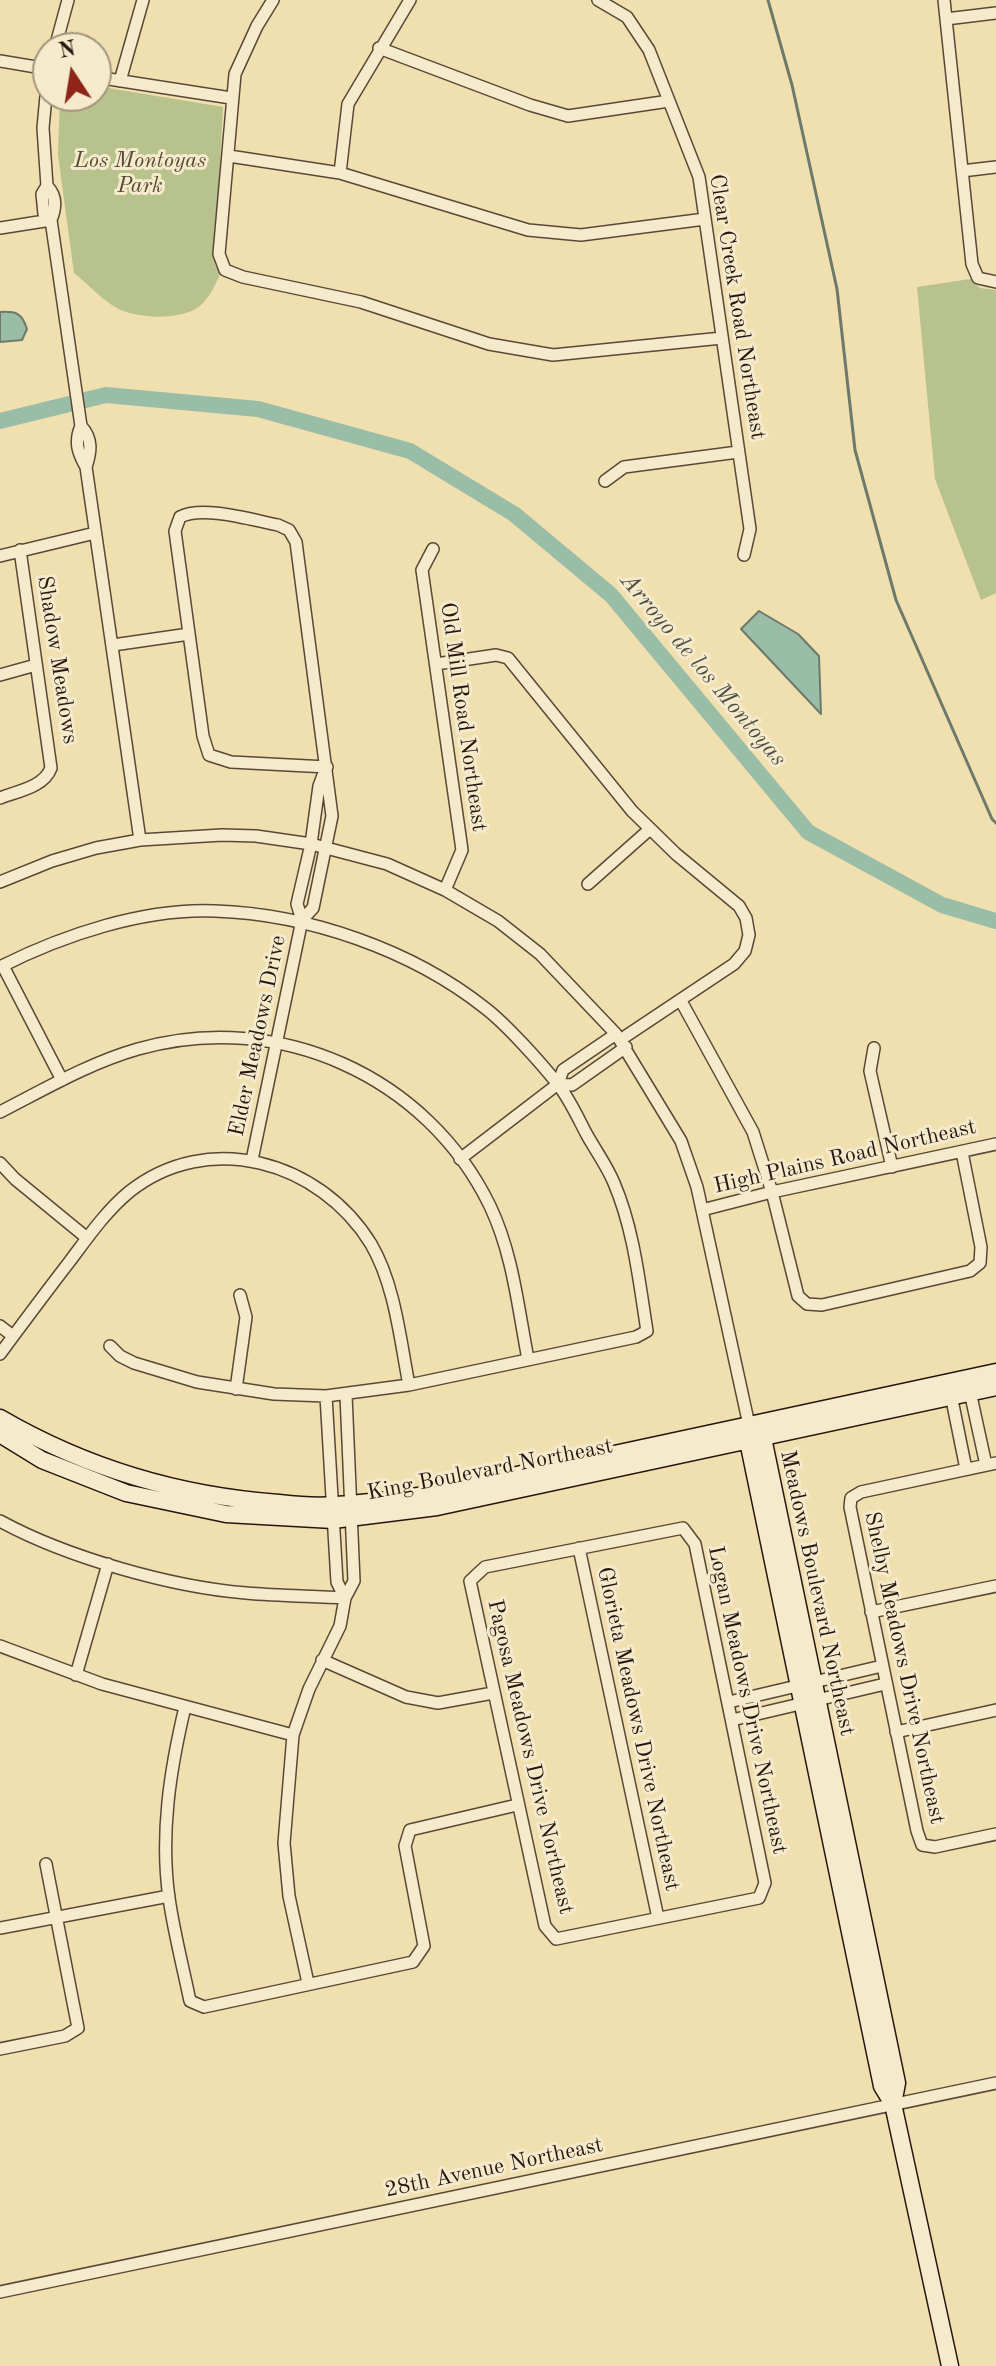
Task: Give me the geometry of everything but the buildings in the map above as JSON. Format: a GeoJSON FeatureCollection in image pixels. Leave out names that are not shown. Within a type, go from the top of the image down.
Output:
{"type":"FeatureCollection","features":[{"type":"Feature","properties":{"kind":"street"},"geometry":{"type":"LineString","coordinates":[[59,32],[68,0]]}},
{"type":"Feature","properties":{"kind":"street"},"geometry":{"type":"LineString","coordinates":[[120,81],[143,0]]}},
{"type":"Feature","properties":{"kind":"street"},"geometry":{"type":"LineString","coordinates":[[273,0],[235,74],[219,254],[225,270],[243,277],[361,302],[489,344],[553,355],[722,338]]}},
{"type":"Feature","properties":{"kind":"street"},"geometry":{"type":"LineString","coordinates":[[340,173],[348,104],[410,0]]}},
{"type":"Feature","properties":{"kind":"street","name":"Clear Creek Road Northeast"},"geometry":{"type":"LineString","coordinates":[[598,0],[627,17],[649,50],[699,177],[750,529],[744,555]]}},
{"type":"Feature","properties":{"kind":"street"},"geometry":{"type":"LineString","coordinates":[[944,0],[972,264],[978,278],[996,282]]}},
{"type":"Feature","properties":{"kind":"street"},"geometry":{"type":"LineString","coordinates":[[946,19],[996,13]]}},
{"type":"Feature","properties":{"kind":"street"},"geometry":{"type":"LineString","coordinates":[[379,48],[530,105],[568,116],[669,101]]}},
{"type":"Feature","properties":{"kind":"street"},"geometry":{"type":"LineString","coordinates":[[0,61],[32,66]]}},
{"type":"Feature","properties":{"kind":"street"},"geometry":{"type":"LineString","coordinates":[[112,80],[231,98]]}},
{"type":"Feature","properties":{"kind":"street"},"geometry":{"type":"LineString","coordinates":[[45,112],[47,186],[42,194],[43,208],[44,214],[51,220],[80,423],[89,434],[91,452],[86,467],[140,840]]}},
{"type":"Feature","properties":{"kind":"street"},"geometry":{"type":"LineString","coordinates":[[229,156],[340,173],[528,230],[581,235],[705,219]]}},
{"type":"Feature","properties":{"kind":"street"},"geometry":{"type":"LineString","coordinates":[[962,171],[996,167]]}},
{"type":"Feature","properties":{"kind":"street"},"geometry":{"type":"LineString","coordinates":[[0,228],[51,220]]}},
{"type":"Feature","properties":{"kind":"street"},"geometry":{"type":"LineString","coordinates":[[605,481],[624,467],[738,452]]}},
{"type":"Feature","properties":{"kind":"street"},"geometry":{"type":"LineString","coordinates":[[302,920],[313,908],[332,816],[327,767],[296,542],[286,527],[278,525],[203,512],[180,517],[175,531],[203,736],[209,755],[231,762],[327,767]]}},
{"type":"Feature","properties":{"kind":"street"},"geometry":{"type":"LineString","coordinates":[[0,556],[95,533]]}},
{"type":"Feature","properties":{"kind":"street","name":"Old Mill Road Northeast"},"geometry":{"type":"LineString","coordinates":[[433,549],[422,570],[462,850],[445,890]]}},
{"type":"Feature","properties":{"kind":"street","name":"Shadow Meadows"},"geometry":{"type":"LineString","coordinates":[[0,798],[42,782],[48,776],[51,759],[20,550]]}},
{"type":"Feature","properties":{"kind":"street"},"geometry":{"type":"LineString","coordinates":[[113,645],[189,634]]}},
{"type":"Feature","properties":{"kind":"street"},"geometry":{"type":"LineString","coordinates":[[436,664],[496,655],[508,658],[632,811],[739,906],[746,918],[749,935],[745,951],[734,964],[621,1040],[572,1085],[558,1084],[460,1159]]}},
{"type":"Feature","properties":{"kind":"street"},"geometry":{"type":"LineString","coordinates":[[0,675],[36,665]]}},
{"type":"Feature","properties":{"kind":"street"},"geometry":{"type":"LineString","coordinates":[[302,920],[297,904],[311,844],[319,786],[327,767]]}},
{"type":"Feature","properties":{"kind":"street"},"geometry":{"type":"LineString","coordinates":[[588,884],[650,829]]}},
{"type":"Feature","properties":{"kind":"street","name":"Meadows Boulevard Northeast"},"geometry":{"type":"LineString","coordinates":[[0,882],[52,861],[96,848],[140,840],[222,835],[256,836],[311,844],[387,864],[445,890],[498,921],[540,954],[621,1040],[681,1141],[697,1187],[807,1693],[882,2086],[893,2104],[950,2366]]}},
{"type":"Feature","properties":{"kind":"street"},"geometry":{"type":"LineString","coordinates":[[62,1080],[1,967],[53,942],[155,915],[214,910],[302,920],[354,937],[445,979],[488,1010],[558,1084],[617,1192],[630,1227],[647,1331],[636,1337],[409,1385],[326,1396],[236,1389],[197,1382],[134,1363],[110,1346]]}},
{"type":"Feature","properties":{"kind":"street","name":"Elder Meadows Drive"},"geometry":{"type":"LineString","coordinates":[[252,1160],[302,920]]}},
{"type":"Feature","properties":{"kind":"street"},"geometry":{"type":"LineString","coordinates":[[681,1001],[753,1132],[772,1192],[798,1296],[807,1304],[822,1305],[970,1271],[980,1263],[981,1247],[962,1152]]}},
{"type":"Feature","properties":{"kind":"street"},"geometry":{"type":"LineString","coordinates":[[0,1112],[95,1063],[175,1041],[249,1038],[317,1052],[387,1086],[440,1134],[460,1159],[490,1207],[507,1249],[528,1359]]}},
{"type":"Feature","properties":{"kind":"street"},"geometry":{"type":"LineString","coordinates":[[874,1048],[870,1071],[892,1167]]}},
{"type":"Feature","properties":{"kind":"street","name":"High Plains Road Northeast"},"geometry":{"type":"LineString","coordinates":[[702,1210],[996,1144]]}},
{"type":"Feature","properties":{"kind":"street"},"geometry":{"type":"LineString","coordinates":[[0,1354],[87,1238],[128,1193],[163,1170],[180,1163],[209,1158],[252,1160],[284,1170],[315,1188],[343,1211],[370,1243],[383,1269],[390,1294],[409,1385]]}},
{"type":"Feature","properties":{"kind":"street"},"geometry":{"type":"LineString","coordinates":[[0,1163],[87,1238]]}},
{"type":"Feature","properties":{"kind":"street"},"geometry":{"type":"LineString","coordinates":[[236,1389],[246,1317],[240,1295]]}},
{"type":"Feature","properties":{"kind":"street"},"geometry":{"type":"LineString","coordinates":[[0,1326],[13,1336]]}},
{"type":"Feature","properties":{"kind":"street","name":"King Boulevard Northeast"},"geometry":{"type":"LineString","coordinates":[[0,1434],[42,1460],[126,1493],[226,1514],[333,1513],[437,1507],[969,1385],[996,1372]]}},
{"type":"Feature","properties":{"kind":"street"},"geometry":{"type":"LineString","coordinates":[[950,1389],[966,1469],[991,1464],[969,1385]]}},
{"type":"Feature","properties":{"kind":"street","name":"King Boulevard Northeast"},"geometry":{"type":"LineString","coordinates":[[969,1385],[996,1387]]}},
{"type":"Feature","properties":{"kind":"street"},"geometry":{"type":"LineString","coordinates":[[308,1983],[289,1896],[284,1843],[293,1735],[322,1660],[340,1626],[345,1598],[354,1581],[346,1395]]}},
{"type":"Feature","properties":{"kind":"street"},"geometry":{"type":"LineString","coordinates":[[326,1396],[337,1582],[345,1598]]}},
{"type":"Feature","properties":{"kind":"street","name":"King Boulevard Northeast"},"geometry":{"type":"LineString","coordinates":[[0,1418],[97,1464],[144,1481],[194,1493],[333,1513]]}},
{"type":"Feature","properties":{"kind":"street","name":"Shelby Meadows Drive Northeast"},"geometry":{"type":"LineString","coordinates":[[966,1469],[872,1489],[851,1498],[851,1524],[922,1845],[935,1847],[996,1834]]}},
{"type":"Feature","properties":{"kind":"street"},"geometry":{"type":"LineString","coordinates":[[0,1521],[32,1538],[108,1564],[171,1580],[243,1593],[345,1598]]}},
{"type":"Feature","properties":{"kind":"street","name":"Logan Meadows Drive Northeast"},"geometry":{"type":"LineString","coordinates":[[579,1548],[683,1528],[695,1544],[729,1702],[765,1883],[759,1898],[658,1918]]}},
{"type":"Feature","properties":{"kind":"street","name":"Pagosa Meadows Drive Northeast"},"geometry":{"type":"LineString","coordinates":[[579,1548],[485,1567],[470,1581],[493,1693],[545,1926],[556,1939],[658,1918]]}},
{"type":"Feature","properties":{"kind":"street","name":"Glorieta Meadows Drive Northeast"},"geometry":{"type":"LineString","coordinates":[[579,1548],[658,1918]]}},
{"type":"Feature","properties":{"kind":"street"},"geometry":{"type":"LineString","coordinates":[[76,1675],[108,1564]]}},
{"type":"Feature","properties":{"kind":"street"},"geometry":{"type":"LineString","coordinates":[[871,1612],[996,1586]]}},
{"type":"Feature","properties":{"kind":"street"},"geometry":{"type":"LineString","coordinates":[[0,1646],[76,1675],[293,1735]]}},
{"type":"Feature","properties":{"kind":"street"},"geometry":{"type":"LineString","coordinates":[[322,1660],[406,1697],[438,1703],[493,1693]]}},
{"type":"Feature","properties":{"kind":"street"},"geometry":{"type":"LineString","coordinates":[[732,1720],[882,1666]]}},
{"type":"Feature","properties":{"kind":"street"},"geometry":{"type":"LineString","coordinates":[[729,1702],[885,1684]]}},
{"type":"Feature","properties":{"kind":"street"},"geometry":{"type":"LineString","coordinates":[[185,1707],[166,1810],[169,1896],[190,2001],[204,2007],[413,1962],[424,1946],[405,1846],[410,1830],[517,1805]]}},
{"type":"Feature","properties":{"kind":"street"},"geometry":{"type":"LineString","coordinates":[[896,1732],[996,1710]]}},
{"type":"Feature","properties":{"kind":"street"},"geometry":{"type":"LineString","coordinates":[[0,2049],[65,2036],[78,2028],[46,1864]]}},
{"type":"Feature","properties":{"kind":"street"},"geometry":{"type":"LineString","coordinates":[[0,1928],[169,1896]]}},
{"type":"Feature","properties":{"kind":"street","name":"28th Avenue Northeast"},"geometry":{"type":"LineString","coordinates":[[0,2292],[996,2083]]}},
{"type":"Feature","properties":{"kind":"green space","name":"Los Montoyas Park"},"geometry":{"type":"Polygon","coordinates":[[[112,89],[223,107],[215,264],[220,274],[201,305],[172,316],[125,312],[74,273],[58,155],[59,112],[112,112],[112,89]]]}},
{"type":"Feature","properties":{"kind":"green space"},"geometry":{"type":"Polygon","coordinates":[[[970,279],[980,288],[996,290],[996,593],[981,600],[935,479],[917,287],[970,279]]]}},
{"type":"Feature","properties":{"kind":"shaded area"},"geometry":{"type":"Polygon","coordinates":[[[0,312],[14,313],[23,319],[27,329],[22,340],[0,342],[0,312]]]}},
{"type":"Feature","properties":{"kind":"shaded area"},"geometry":{"type":"Polygon","coordinates":[[[759,611],[798,634],[819,656],[821,714],[741,629],[759,611]]]}},
{"type":"Feature","properties":{"kind":"waterway"},"geometry":{"type":"LineString","coordinates":[[768,0],[792,85],[837,289],[855,450],[896,600],[996,823]]}},
{"type":"Feature","properties":{"kind":"waterway","name":"Arroyo de los Montoyas"},"geometry":{"type":"LineString","coordinates":[[0,421],[106,395],[258,409],[410,451],[514,514],[611,595],[808,832],[942,905],[996,921]]}}]}
